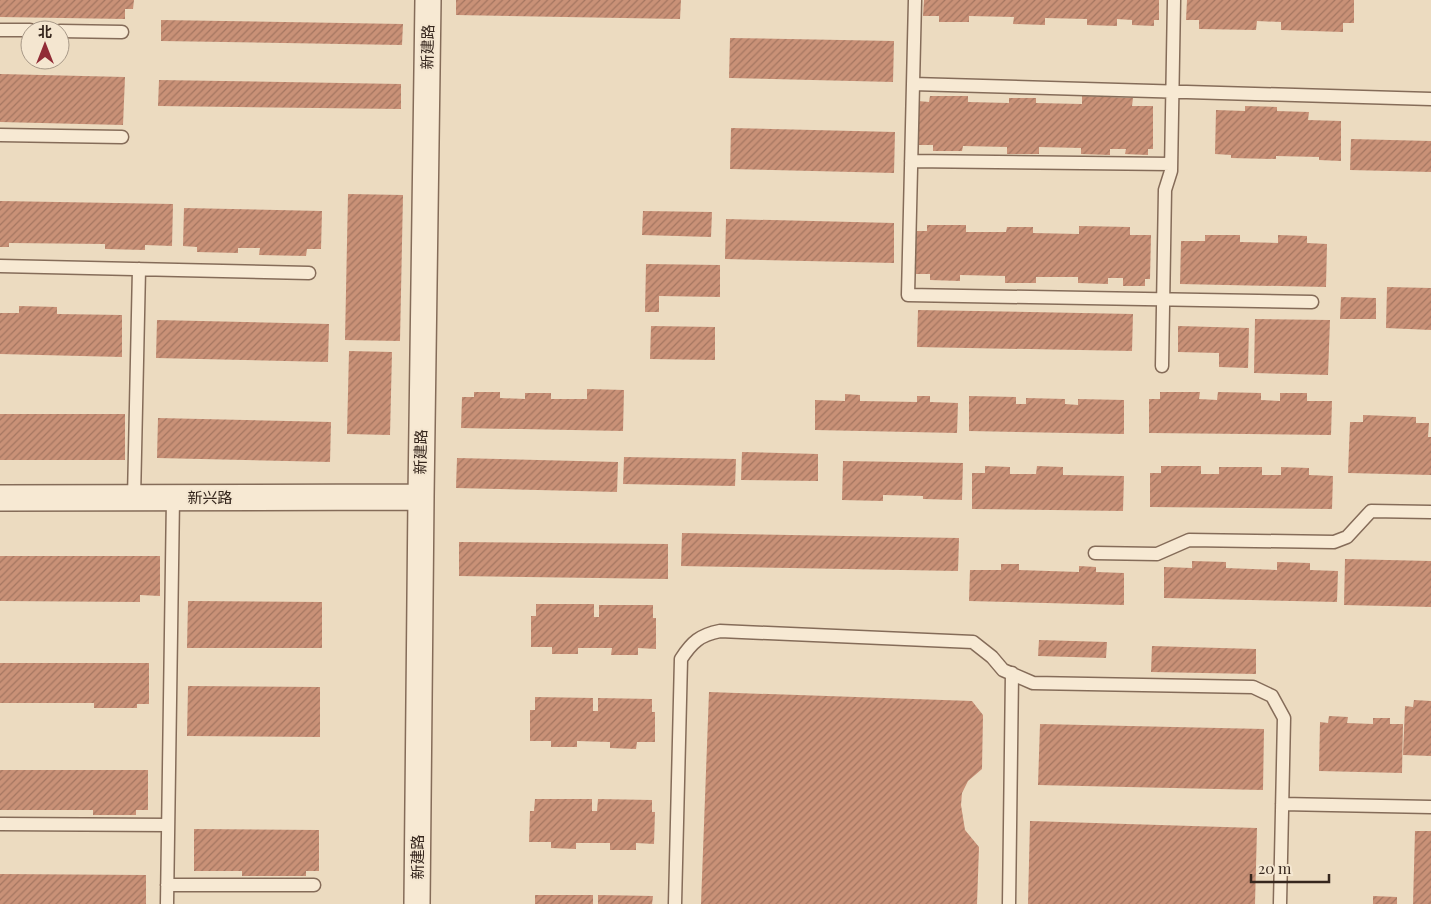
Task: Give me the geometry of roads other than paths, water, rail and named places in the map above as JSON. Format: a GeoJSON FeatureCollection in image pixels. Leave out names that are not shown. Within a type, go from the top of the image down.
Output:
{"type":"FeatureCollection","features":[{"type":"Feature","properties":{"kind":"street","name":"新建路"},"geometry":{"type":"LineString","coordinates":[[417,904],[428,0]]}},
{"type":"Feature","properties":{"kind":"street","name":"新兴路"},"geometry":{"type":"LineString","coordinates":[[0,498],[421,497]]}},
{"type":"Feature","properties":{"kind":"lane"},"geometry":{"type":"LineString","coordinates":[[915,0],[908,295],[1312,302]]}},
{"type":"Feature","properties":{"kind":"lane"},"geometry":{"type":"LineString","coordinates":[[1162,366],[1165,190],[1171,171],[1174,0]]}},
{"type":"Feature","properties":{"kind":"lane"},"geometry":{"type":"LineString","coordinates":[[0,30],[20,30]]}},
{"type":"Feature","properties":{"kind":"lane"},"geometry":{"type":"LineString","coordinates":[[70,31],[122,32]]}},
{"type":"Feature","properties":{"kind":"lane"},"geometry":{"type":"LineString","coordinates":[[913,84],[1431,99]]}},
{"type":"Feature","properties":{"kind":"lane"},"geometry":{"type":"LineString","coordinates":[[0,135],[122,137]]}},
{"type":"Feature","properties":{"kind":"lane"},"geometry":{"type":"LineString","coordinates":[[911,160],[1171,164]]}},
{"type":"Feature","properties":{"kind":"lane"},"geometry":{"type":"LineString","coordinates":[[0,266],[309,273]]}},
{"type":"Feature","properties":{"kind":"lane"},"geometry":{"type":"LineString","coordinates":[[134,498],[139,269]]}},
{"type":"Feature","properties":{"kind":"lane"},"geometry":{"type":"LineString","coordinates":[[167,904],[173,498]]}},
{"type":"Feature","properties":{"kind":"lane"},"geometry":{"type":"LineString","coordinates":[[1096,553],[1157,554],[1189,540],[1334,542],[1347,537],[1371,511],[1431,512]]}},
{"type":"Feature","properties":{"kind":"lane"},"geometry":{"type":"LineString","coordinates":[[675,904],[681,659],[689,645],[706,634],[720,631],[973,642],[992,656],[1003,670],[1033,683],[1253,687],[1272,696],[1284,718],[1280,904]]}},
{"type":"Feature","properties":{"kind":"lane"},"geometry":{"type":"LineString","coordinates":[[1009,904],[1012,673]]}},
{"type":"Feature","properties":{"kind":"lane"},"geometry":{"type":"LineString","coordinates":[[1282,804],[1431,807]]}},
{"type":"Feature","properties":{"kind":"lane"},"geometry":{"type":"LineString","coordinates":[[0,824],[168,825]]}},
{"type":"Feature","properties":{"kind":"lane"},"geometry":{"type":"LineString","coordinates":[[167,885],[314,886]]}}]}
